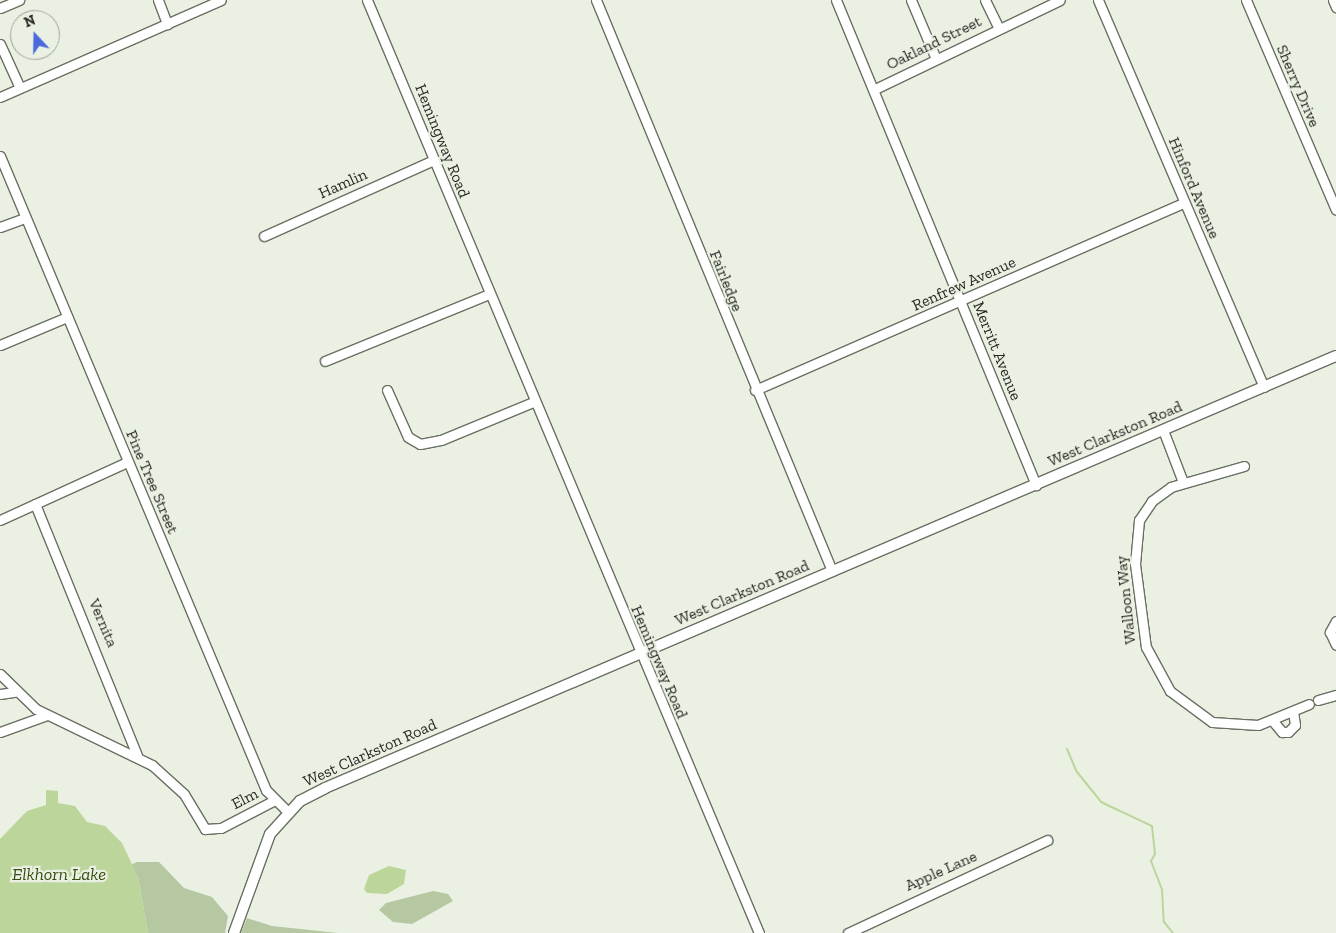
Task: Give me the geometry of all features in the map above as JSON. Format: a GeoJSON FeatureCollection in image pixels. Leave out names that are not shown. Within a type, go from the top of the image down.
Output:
{"type":"FeatureCollection","features":[{"type":"Feature","properties":{"kind":"main road","name":"West Clarkston Road"},"geometry":{"type":"LineString","coordinates":[[234,933],[260,854],[288,812],[325,788],[1264,387],[1335,359]]}},
{"type":"Feature","properties":{"kind":"street"},"geometry":{"type":"LineString","coordinates":[[0,8],[19,0]]}},
{"type":"Feature","properties":{"kind":"street"},"geometry":{"type":"LineString","coordinates":[[158,0],[167,24]]}},
{"type":"Feature","properties":{"kind":"street"},"geometry":{"type":"LineString","coordinates":[[0,97],[221,0]]}},
{"type":"Feature","properties":{"kind":"street","name":"Hemingway Road"},"geometry":{"type":"LineString","coordinates":[[367,0],[533,402],[759,933]]}},
{"type":"Feature","properties":{"kind":"street","name":"Fairledge"},"geometry":{"type":"LineString","coordinates":[[596,0],[754,390],[832,572]]}},
{"type":"Feature","properties":{"kind":"street","name":"Merritt Avenue"},"geometry":{"type":"LineString","coordinates":[[836,0],[875,89],[1036,485]]}},
{"type":"Feature","properties":{"kind":"street"},"geometry":{"type":"LineString","coordinates":[[911,0],[936,59]]}},
{"type":"Feature","properties":{"kind":"street"},"geometry":{"type":"LineString","coordinates":[[985,0],[999,28]]}},
{"type":"Feature","properties":{"kind":"street","name":"Oakland Street"},"geometry":{"type":"LineString","coordinates":[[875,89],[1060,0]]}},
{"type":"Feature","properties":{"kind":"street","name":"Hinford Avenue"},"geometry":{"type":"LineString","coordinates":[[1098,0],[1264,387]]}},
{"type":"Feature","properties":{"kind":"street","name":"Sherry Drive"},"geometry":{"type":"LineString","coordinates":[[1246,0],[1336,210]]}},
{"type":"Feature","properties":{"kind":"street"},"geometry":{"type":"LineString","coordinates":[[1333,0],[1336,7]]}},
{"type":"Feature","properties":{"kind":"street"},"geometry":{"type":"LineString","coordinates":[[0,44],[20,88]]}},
{"type":"Feature","properties":{"kind":"street","name":"Pine Tree Street"},"geometry":{"type":"LineString","coordinates":[[0,156],[127,462],[273,801]]}},
{"type":"Feature","properties":{"kind":"street","name":"Hamlin"},"geometry":{"type":"LineString","coordinates":[[264,236],[434,160]]}},
{"type":"Feature","properties":{"kind":"street","name":"Renfrew Avenue"},"geometry":{"type":"LineString","coordinates":[[754,390],[1184,203]]}},
{"type":"Feature","properties":{"kind":"street"},"geometry":{"type":"LineString","coordinates":[[0,227],[25,218]]}},
{"type":"Feature","properties":{"kind":"street"},"geometry":{"type":"LineString","coordinates":[[325,361],[488,294]]}},
{"type":"Feature","properties":{"kind":"street"},"geometry":{"type":"LineString","coordinates":[[0,345],[67,317]]}},
{"type":"Feature","properties":{"kind":"street"},"geometry":{"type":"LineString","coordinates":[[387,390],[408,437],[420,444],[464,432],[533,402]]}},
{"type":"Feature","properties":{"kind":"street"},"geometry":{"type":"LineString","coordinates":[[1163,430],[1184,482]]}},
{"type":"Feature","properties":{"kind":"street"},"geometry":{"type":"LineString","coordinates":[[0,520],[127,462]]}},
{"type":"Feature","properties":{"kind":"street","name":"Walloon Way"},"geometry":{"type":"LineString","coordinates":[[1244,466],[1184,482],[1152,501],[1136,530],[1135,564],[1146,647],[1170,691],[1201,716],[1228,726],[1272,720],[1313,702],[1336,695]]}},
{"type":"Feature","properties":{"kind":"street","name":"Vernita"},"geometry":{"type":"LineString","coordinates":[[35,504],[138,755]]}},
{"type":"Feature","properties":{"kind":"street"},"geometry":{"type":"LineString","coordinates":[[1336,621],[1330,632],[1336,645]]}},
{"type":"Feature","properties":{"kind":"street"},"geometry":{"type":"LineString","coordinates":[[0,674],[15,692],[47,715],[138,755]]}},
{"type":"Feature","properties":{"kind":"street"},"geometry":{"type":"LineString","coordinates":[[0,694],[15,692]]}},
{"type":"Feature","properties":{"kind":"street"},"geometry":{"type":"LineString","coordinates":[[1272,720],[1282,732],[1288,732],[1295,725],[1293,711]]}},
{"type":"Feature","properties":{"kind":"street"},"geometry":{"type":"LineString","coordinates":[[0,732],[47,715]]}},
{"type":"Feature","properties":{"kind":"street","name":"Elm"},"geometry":{"type":"LineString","coordinates":[[138,755],[184,794],[205,829],[231,823],[273,801]]}},
{"type":"Feature","properties":{"kind":"street"},"geometry":{"type":"LineString","coordinates":[[273,801],[288,812]]}},
{"type":"Feature","properties":{"kind":"street","name":"Apple Lane"},"geometry":{"type":"LineString","coordinates":[[848,933],[1047,840]]}},
{"type":"Feature","properties":{"kind":"shaded area"},"geometry":{"type":"Polygon","coordinates":[[[137,862],[159,862],[184,888],[212,897],[228,916],[225,933],[148,933],[138,877],[130,865],[137,862]]]}},
{"type":"Feature","properties":{"kind":"shaded area"},"geometry":{"type":"Polygon","coordinates":[[[433,891],[448,894],[453,901],[412,924],[393,922],[379,910],[386,903],[433,891]]]}},
{"type":"Feature","properties":{"kind":"shaded area"},"geometry":{"type":"Polygon","coordinates":[[[247,918],[272,926],[338,933],[241,933],[247,918]]]}},
{"type":"Feature","properties":{"kind":"water","name":"Elkhorn Lake"},"geometry":{"type":"Polygon","coordinates":[[[46,790],[58,791],[58,803],[75,806],[87,822],[105,826],[122,843],[138,877],[148,933],[0,933],[0,839],[27,811],[46,805],[46,790]]]}},
{"type":"Feature","properties":{"kind":"water"},"geometry":{"type":"Polygon","coordinates":[[[389,866],[406,870],[404,884],[387,894],[367,893],[364,889],[369,875],[389,866]]]}},
{"type":"Feature","properties":{"kind":"waterway"},"geometry":{"type":"LineString","coordinates":[[1067,749],[1077,772],[1101,802],[1152,826],[1155,854],[1151,861],[1162,889],[1164,922],[1173,933]]}}]}
